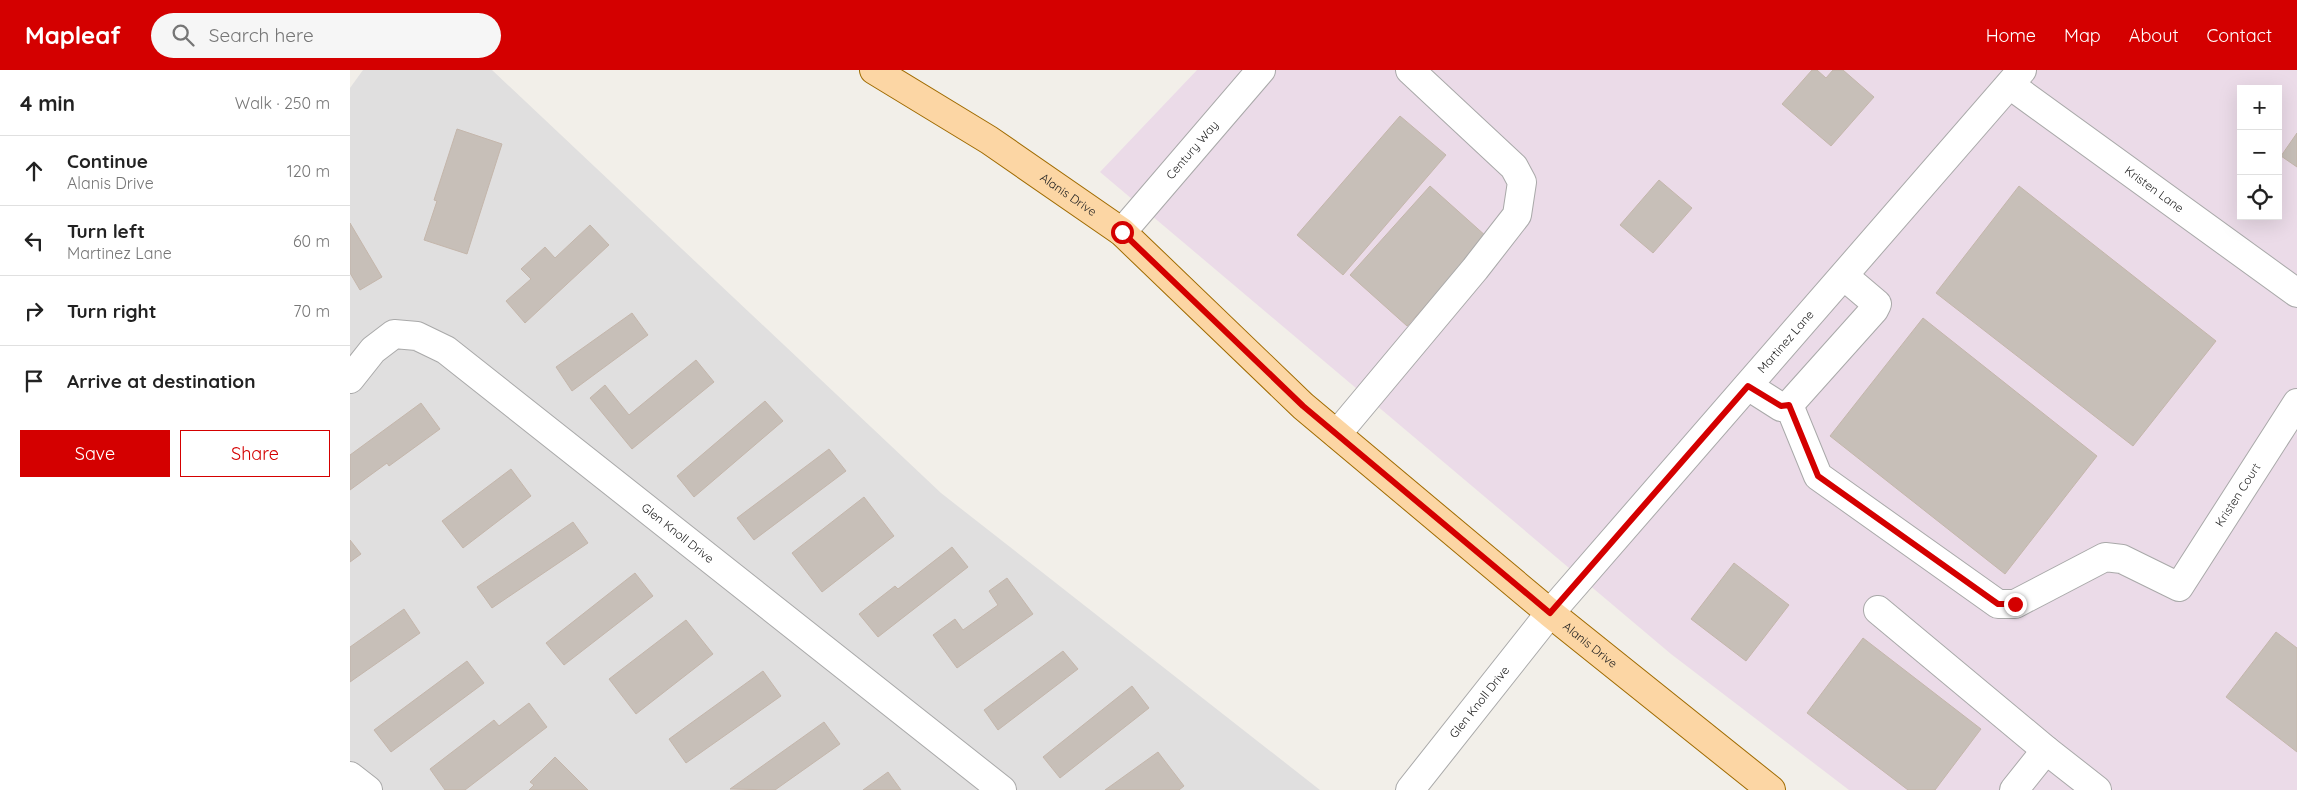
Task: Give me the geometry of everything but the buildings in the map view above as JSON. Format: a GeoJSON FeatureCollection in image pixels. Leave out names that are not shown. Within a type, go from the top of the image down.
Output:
{"type":"FeatureCollection","features":[{"type":"Feature","properties":{"kind":"main road","name":"Alanis Drive"},"geometry":{"type":"LineString","coordinates":[[874,70],[989,140],[1122,232],[1303,406],[1550,613],[1771,790]]}},
{"type":"Feature","properties":{"kind":"street","name":"Century Way"},"geometry":{"type":"LineString","coordinates":[[1122,232],[1261,70]]}},
{"type":"Feature","properties":{"kind":"street"},"geometry":{"type":"LineString","coordinates":[[1337,434],[1474,269],[1517,214],[1522,182],[1514,167],[1410,70]]}},
{"type":"Feature","properties":{"kind":"street","name":"Martinez Lane"},"geometry":{"type":"LineString","coordinates":[[1550,613],[2016,77]]}},
{"type":"Feature","properties":{"kind":"street","name":"Kristen Lane"},"geometry":{"type":"LineString","coordinates":[[2016,77],[2297,293]]}},
{"type":"Feature","properties":{"kind":"street"},"geometry":{"type":"LineString","coordinates":[[1748,386],[1781,406],[1789,405],[1874,310],[1877,304],[1844,276]]}},
{"type":"Feature","properties":{"kind":"street","name":"Glen Knoll Drive"},"geometry":{"type":"LineString","coordinates":[[350,379],[374,350],[394,334],[417,336],[446,350],[1002,790]]}},
{"type":"Feature","properties":{"kind":"street","name":"Kristen Court"},"geometry":{"type":"LineString","coordinates":[[1789,405],[1818,476],[1998,604],[2015,604],[2105,557],[2122,559],[2179,587],[2297,403]]}},
{"type":"Feature","properties":{"kind":"street"},"geometry":{"type":"LineString","coordinates":[[1878,610],[2097,790]]}},
{"type":"Feature","properties":{"kind":"street","name":"Glen Knoll Drive"},"geometry":{"type":"LineString","coordinates":[[1410,790],[1550,613]]}},
{"type":"Feature","properties":{"kind":"street"},"geometry":{"type":"LineString","coordinates":[[2014,790],[2046,750]]}},
{"type":"Feature","properties":{"kind":"street"},"geometry":{"type":"LineString","coordinates":[[350,776],[368,790]]}},
{"type":"Feature","properties":{"kind":"shaded area"},"geometry":{"type":"Polygon","coordinates":[[[363,70],[492,70],[941,493],[1320,790],[350,790],[350,88],[363,70]]]}},
{"type":"Feature","properties":{"kind":"shaded area"},"geometry":{"type":"Polygon","coordinates":[[[1197,70],[2297,70],[2297,790],[1849,790],[1671,654],[1100,172],[1197,70]]]}},
{"type":"Feature","properties":{"kind":"route"},"geometry":{"type":"LineString","coordinates":[[1122,232],[1303,406],[1550,613],[1748,386],[1781,406],[1789,405],[1818,476],[1998,604],[2015,604]]}}]}
